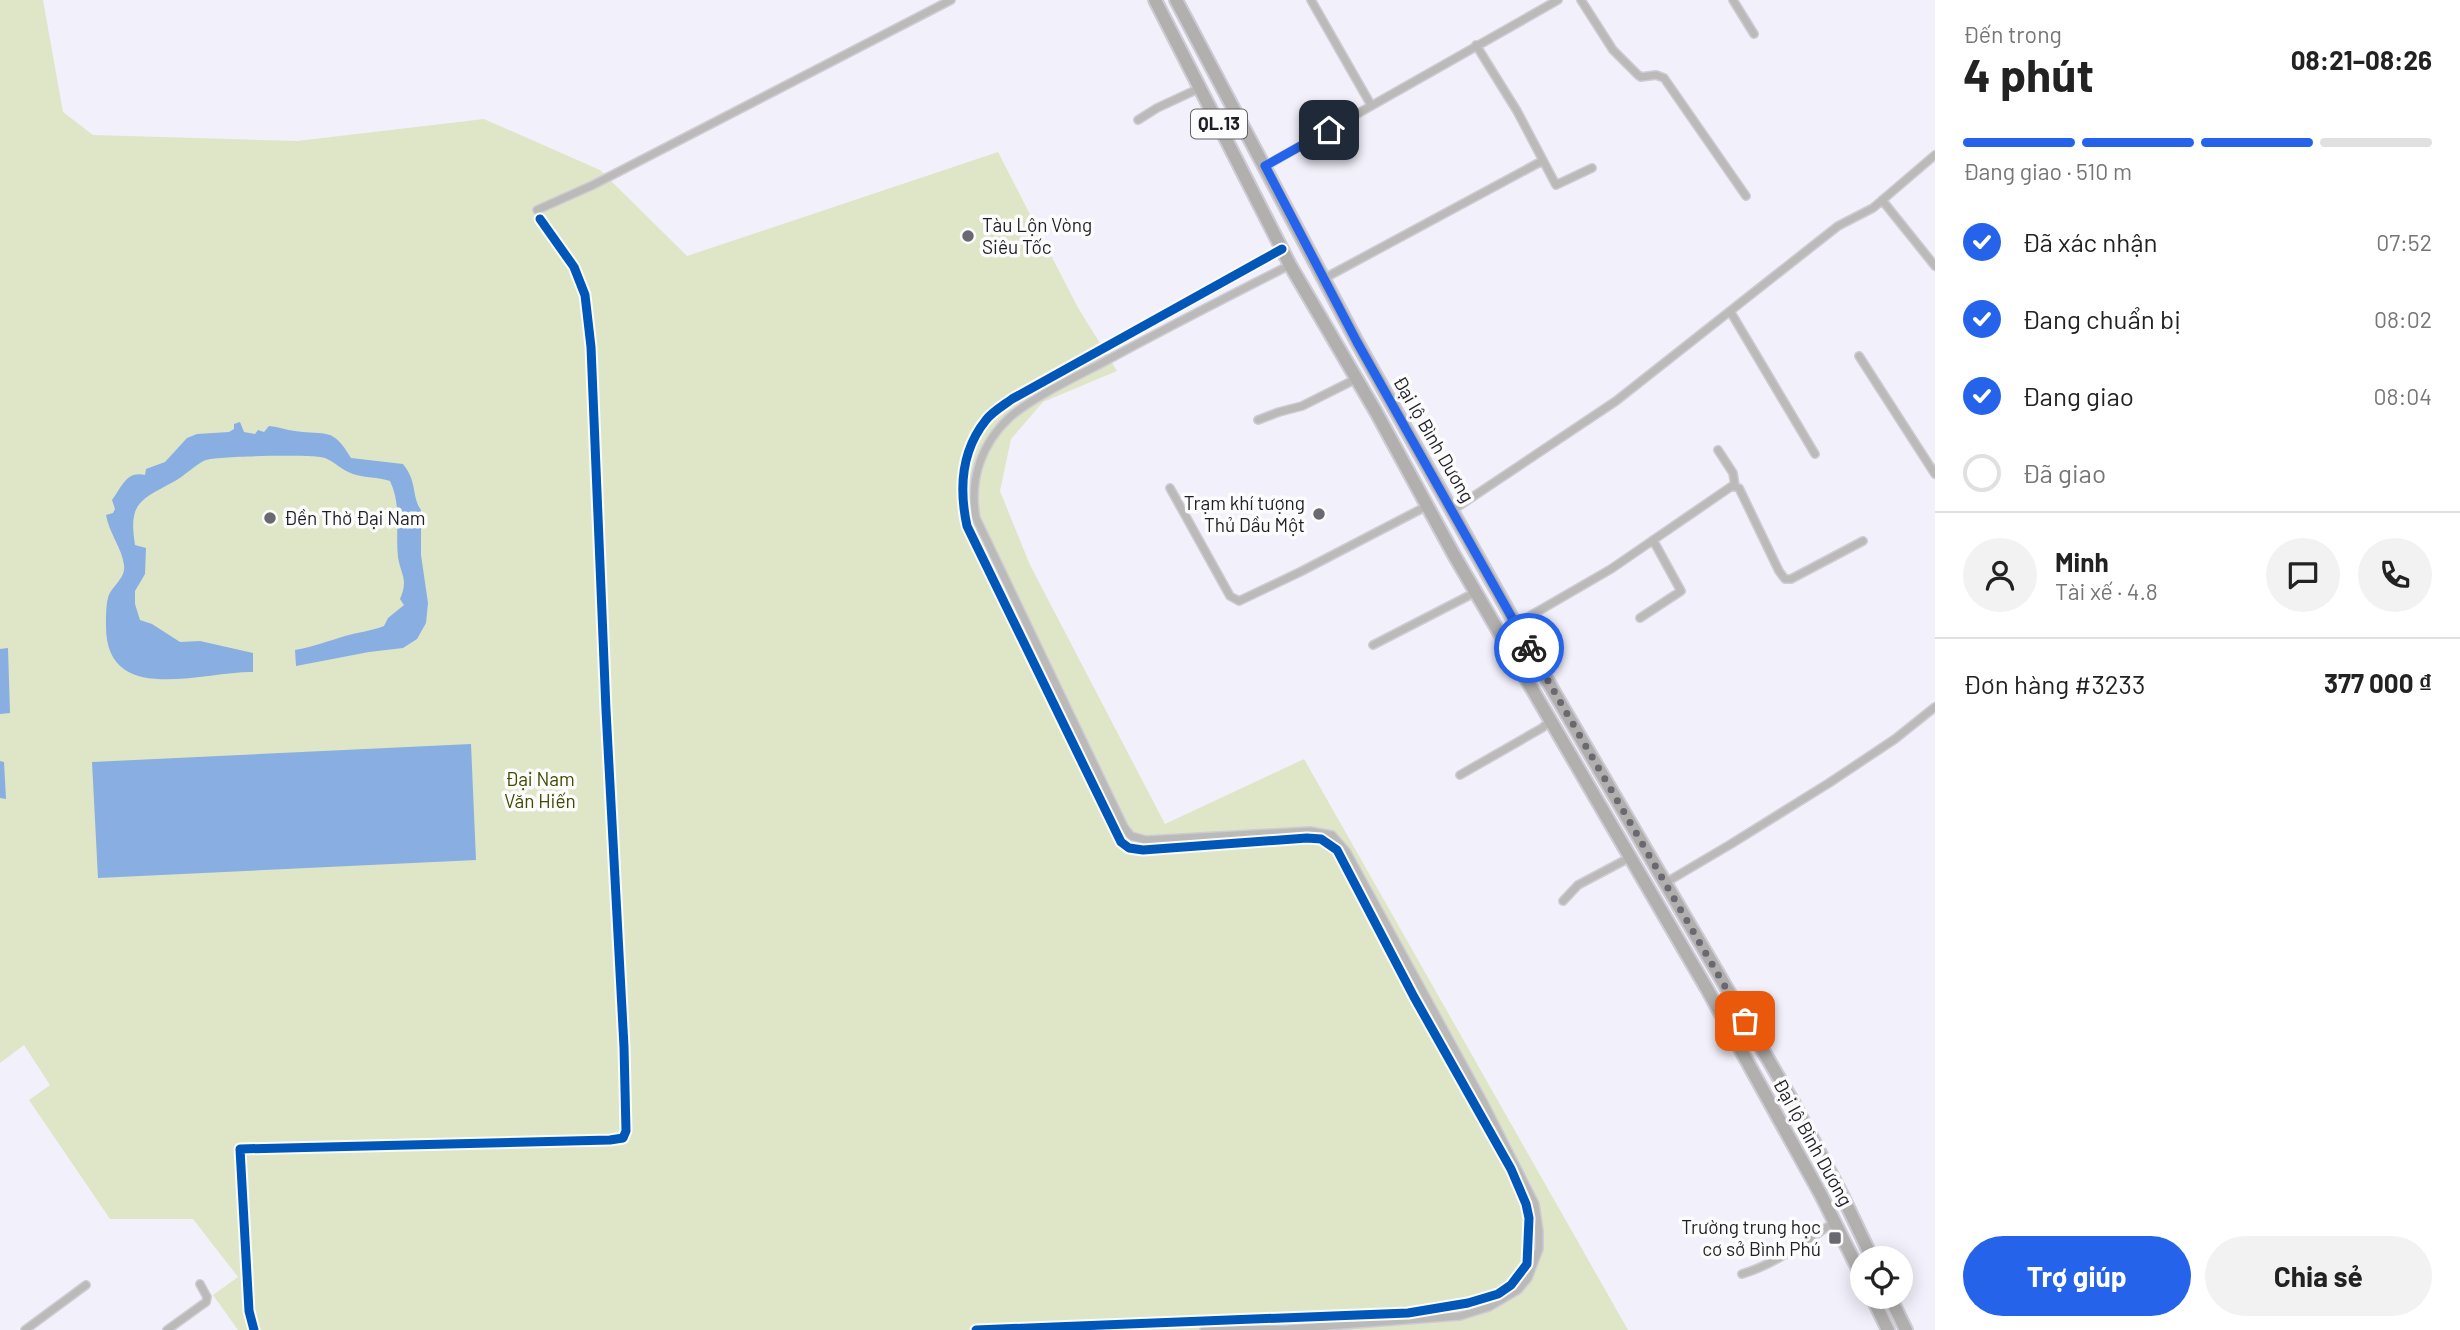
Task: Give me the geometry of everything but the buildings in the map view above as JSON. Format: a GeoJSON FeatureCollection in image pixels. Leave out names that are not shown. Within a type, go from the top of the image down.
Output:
{"type":"FeatureCollection","features":[{"type":"Feature","properties":{"kind":"highway","name":"Đại lộ Bình Dương"},"geometry":{"type":"LineString","coordinates":[[1155,0],[1290,265],[1476,593],[1707,989],[1850,1253]]}},
{"type":"Feature","properties":{"kind":"highway","name":"Đại lộ Bình Dương"},"geometry":{"type":"LineString","coordinates":[[1176,0],[1323,279],[1664,883],[1793,1101],[1866,1246]]}},
{"type":"Feature","properties":{"kind":"highway"},"geometry":{"type":"LineString","coordinates":[[1282,249],[1302,239]]}},
{"type":"Feature","properties":{"kind":"highway"},"geometry":{"type":"LineString","coordinates":[[1290,265],[1310,254]]}},
{"type":"Feature","properties":{"kind":"highway"},"geometry":{"type":"LineString","coordinates":[[1878,1309],[1888,1330]]}},
{"type":"Feature","properties":{"kind":"highway"},"geometry":{"type":"LineString","coordinates":[[1896,1309],[1906,1330]]}},
{"type":"Feature","properties":{"kind":"street"},"geometry":{"type":"LineString","coordinates":[[537,210],[605,179],[951,0]]}},
{"type":"Feature","properties":{"kind":"street"},"geometry":{"type":"LineString","coordinates":[[1311,0],[1371,105]]}},
{"type":"Feature","properties":{"kind":"street"},"geometry":{"type":"LineString","coordinates":[[1265,166],[1558,0]]}},
{"type":"Feature","properties":{"kind":"street"},"geometry":{"type":"LineString","coordinates":[[1581,0],[1613,50],[1638,75],[1664,78],[1746,196]]}},
{"type":"Feature","properties":{"kind":"street"},"geometry":{"type":"LineString","coordinates":[[1732,0],[1754,34]]}},
{"type":"Feature","properties":{"kind":"street"},"geometry":{"type":"LineString","coordinates":[[1476,45],[1517,111],[1556,185],[1592,168]]}},
{"type":"Feature","properties":{"kind":"street"},"geometry":{"type":"LineString","coordinates":[[1138,120],[1200,88]]}},
{"type":"Feature","properties":{"kind":"street"},"geometry":{"type":"LineString","coordinates":[[1453,510],[1616,401],[1838,226],[1873,208],[1935,155]]}},
{"type":"Feature","properties":{"kind":"street"},"geometry":{"type":"LineString","coordinates":[[1323,279],[1542,161]]}},
{"type":"Feature","properties":{"kind":"street"},"geometry":{"type":"LineString","coordinates":[[1882,200],[1935,266]]}},
{"type":"Feature","properties":{"kind":"street"},"geometry":{"type":"LineString","coordinates":[[254,1330],[249,1311],[240,1149],[610,1140],[623,1139],[626,1131],[624,1033],[605,692],[591,347],[585,295],[574,267],[540,219]]}},
{"type":"Feature","properties":{"kind":"street"},"geometry":{"type":"LineString","coordinates":[[976,1330],[1408,1313],[1468,1303],[1498,1294],[1521,1274],[1527,1264],[1530,1232],[1526,1205],[1511,1169],[1414,997],[1337,850],[1321,839],[1307,838],[1143,850],[1129,848],[1121,842],[967,526],[962,478],[971,446],[987,419],[1012,399],[1282,249]]}},
{"type":"Feature","properties":{"kind":"street"},"geometry":{"type":"LineString","coordinates":[[1268,257],[1276,272]]}},
{"type":"Feature","properties":{"kind":"street"},"geometry":{"type":"LineString","coordinates":[[1204,1320],[1207,1330],[1288,1329],[1460,1316],[1489,1307],[1518,1290],[1528,1278],[1539,1249],[1535,1204],[1491,1116],[1346,851],[1332,835],[1310,831],[1146,840],[1131,836],[1124,827],[976,518],[973,484],[980,458],[1011,417],[1083,373],[1290,265]]}},
{"type":"Feature","properties":{"kind":"street"},"geometry":{"type":"LineString","coordinates":[[1730,311],[1815,454]]}},
{"type":"Feature","properties":{"kind":"street"},"geometry":{"type":"LineString","coordinates":[[1859,356],[1935,474]]}},
{"type":"Feature","properties":{"kind":"street"},"geometry":{"type":"LineString","coordinates":[[1258,421],[1302,406],[1356,379]]}},
{"type":"Feature","properties":{"kind":"street"},"geometry":{"type":"LineString","coordinates":[[1718,450],[1733,473],[1735,486],[1739,488],[1785,579],[1791,579],[1863,541]]}},
{"type":"Feature","properties":{"kind":"street"},"geometry":{"type":"LineString","coordinates":[[1516,624],[1611,569],[1735,486]]}},
{"type":"Feature","properties":{"kind":"street"},"geometry":{"type":"LineString","coordinates":[[1170,488],[1230,596],[1239,601],[1427,506]]}},
{"type":"Feature","properties":{"kind":"street"},"geometry":{"type":"LineString","coordinates":[[1640,618],[1681,591],[1653,540]]}},
{"type":"Feature","properties":{"kind":"street"},"geometry":{"type":"LineString","coordinates":[[1373,645],[1476,593]]}},
{"type":"Feature","properties":{"kind":"street"},"geometry":{"type":"LineString","coordinates":[[1664,883],[1851,768],[1895,739],[1935,707]]}},
{"type":"Feature","properties":{"kind":"street"},"geometry":{"type":"LineString","coordinates":[[1460,775],[1542,729],[1550,721]]}},
{"type":"Feature","properties":{"kind":"street"},"geometry":{"type":"LineString","coordinates":[[1563,901],[1578,885],[1629,858]]}},
{"type":"Feature","properties":{"kind":"street"},"geometry":{"type":"LineString","coordinates":[[1742,1274],[1785,1255],[1835,1222]]}},
{"type":"Feature","properties":{"kind":"street"},"geometry":{"type":"LineString","coordinates":[[167,1330],[206,1302],[207,1297],[200,1284]]}},
{"type":"Feature","properties":{"kind":"street"},"geometry":{"type":"LineString","coordinates":[[25,1330],[86,1285]]}},
{"type":"Feature","properties":{"kind":"street"},"geometry":{"type":"LineString","coordinates":[[1186,1320],[1190,1330]]}},
{"type":"Feature","properties":{"kind":"green space","name":"Đại Nam Văn Hiến"},"geometry":{"type":"Polygon","coordinates":[[[0,0],[43,0],[63,112],[93,135],[297,141],[484,119],[600,170],[687,256],[998,152],[1077,306],[1117,371],[1043,402],[1011,439],[1000,491],[1030,565],[1165,824],[1304,759],[1628,1330],[238,1330],[213,1295],[238,1277],[193,1219],[110,1219],[29,1100],[50,1085],[24,1045],[0,1063],[0,0]]]}},
{"type":"Feature","properties":{"kind":"water"},"geometry":{"type":"Polygon","coordinates":[[[240,422],[244,432],[255,434],[258,430],[264,432],[269,426],[328,434],[339,441],[351,458],[403,464],[411,477],[421,510],[421,555],[428,603],[426,623],[417,639],[403,648],[296,666],[295,650],[384,626],[388,618],[404,605],[400,599],[404,583],[398,557],[394,490],[390,481],[353,474],[325,458],[266,456],[214,459],[203,461],[146,498],[136,510],[133,530],[135,545],[146,548],[145,574],[135,591],[135,604],[140,620],[152,624],[180,642],[200,641],[253,653],[253,672],[160,679],[139,676],[122,667],[110,651],[106,625],[108,598],[124,570],[121,553],[106,515],[113,513],[115,509],[112,500],[129,478],[133,475],[145,475],[146,469],[165,462],[187,438],[197,434],[229,432],[234,429],[234,424],[240,422]]]}},
{"type":"Feature","properties":{"kind":"water"},"geometry":{"type":"Polygon","coordinates":[[[8,648],[10,713],[0,714],[0,649],[8,648]]]}},
{"type":"Feature","properties":{"kind":"water"},"geometry":{"type":"Polygon","coordinates":[[[471,744],[476,860],[98,878],[92,762],[471,744]]]}},
{"type":"Feature","properties":{"kind":"water"},"geometry":{"type":"Polygon","coordinates":[[[0,761],[4,762],[6,799],[0,798],[0,761]]]}},
{"type":"Feature","properties":{"kind":"cycle path"},"geometry":{"type":"LineString","coordinates":[[254,1330],[249,1311],[240,1149],[610,1140],[623,1138],[626,1131],[591,347],[585,295],[574,267],[540,219]]}},
{"type":"Feature","properties":{"kind":"cycle path"},"geometry":{"type":"LineString","coordinates":[[976,1330],[1408,1313],[1468,1303],[1498,1294],[1511,1285],[1527,1264],[1529,1218],[1511,1169],[1414,997],[1337,850],[1321,839],[1307,838],[1143,850],[1129,848],[1121,842],[967,526],[963,498],[964,471],[971,444],[991,414],[1012,399],[1282,249]]}},
{"type":"Feature","properties":{"kind":"way so far"},"geometry":{"type":"LineString","coordinates":[[1529,648],[1745,1021]]}},
{"type":"Feature","properties":{"kind":"place","name":"Tàu Lộn Vòng Siêu Tốc"},"geometry":{"type":"Point","coordinates":[968,236]}},
{"type":"Feature","properties":{"kind":"place","name":"Trạm khí tượng Thủ Dầu Một"},"geometry":{"type":"Point","coordinates":[1319,514]}},
{"type":"Feature","properties":{"kind":"place","name":"Đền Thờ Đại Nam"},"geometry":{"type":"Point","coordinates":[270,518]}},
{"type":"Feature","properties":{"kind":"place","name":"Trường trung học cơ sở Bình Phú"},"geometry":{"type":"Point","coordinates":[1835,1238]}},
{"type":"Feature","properties":{"kind":"route"},"geometry":{"type":"LineString","coordinates":[[1329,130],[1265,166],[1357,342],[1529,648]]}}]}
